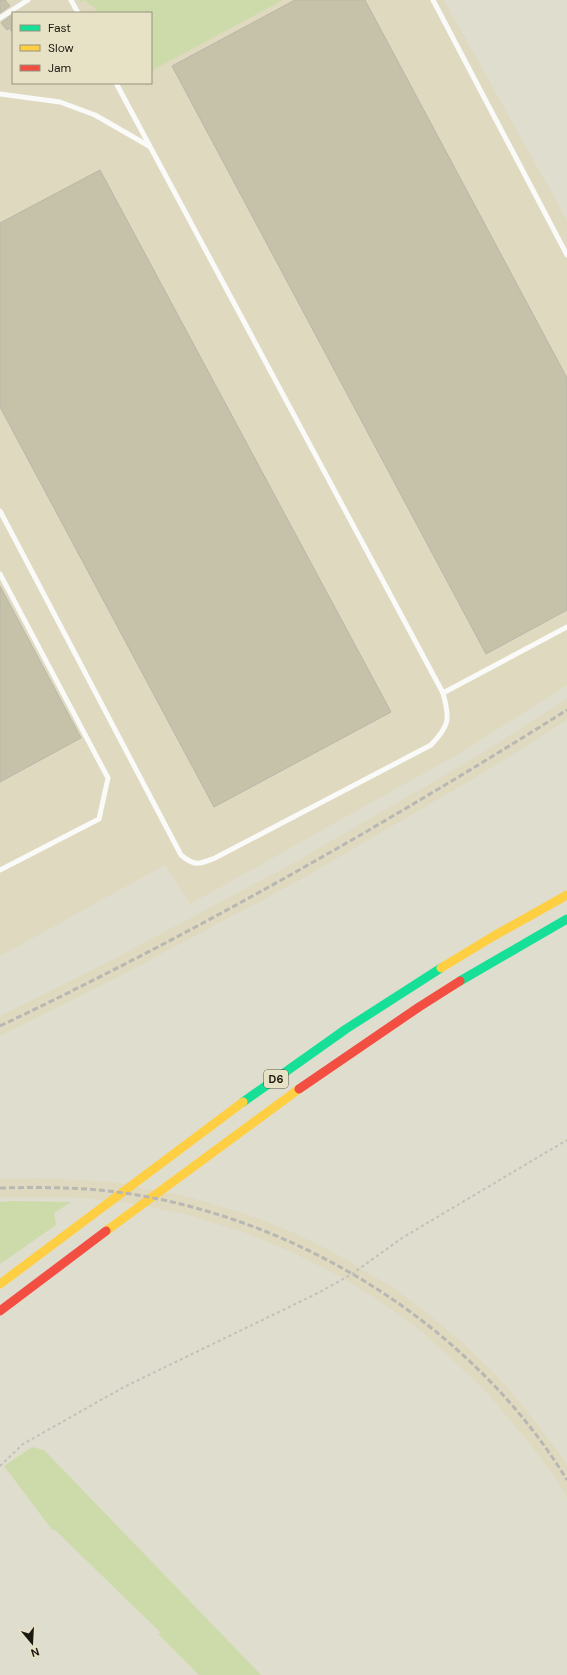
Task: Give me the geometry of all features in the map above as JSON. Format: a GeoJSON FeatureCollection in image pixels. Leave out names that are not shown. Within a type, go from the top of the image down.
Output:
{"type":"FeatureCollection","features":[{"type":"Feature","properties":{"kind":"highway","name":"D6"},"geometry":{"type":"LineString","coordinates":[[0,1284],[190,1142],[340,1034],[450,960],[522,918],[567,895]]}},
{"type":"Feature","properties":{"kind":"highway","name":"D6"},"geometry":{"type":"LineString","coordinates":[[0,1311],[336,1062],[399,1018],[457,982],[567,920]]}},
{"type":"Feature","properties":{"kind":"lane"},"geometry":{"type":"LineString","coordinates":[[0,18],[28,0]]}},
{"type":"Feature","properties":{"kind":"lane"},"geometry":{"type":"LineString","coordinates":[[71,0],[77,12]]}},
{"type":"Feature","properties":{"kind":"lane"},"geometry":{"type":"LineString","coordinates":[[433,0],[567,255]]}},
{"type":"Feature","properties":{"kind":"lane"},"geometry":{"type":"LineString","coordinates":[[0,511],[181,855],[188,861],[199,864],[215,858],[431,745],[444,731],[449,714],[443,693],[117,84]]}},
{"type":"Feature","properties":{"kind":"lane"},"geometry":{"type":"LineString","coordinates":[[0,94],[60,102],[96,115],[150,146]]}},
{"type":"Feature","properties":{"kind":"lane"},"geometry":{"type":"LineString","coordinates":[[0,574],[108,778],[99,820],[0,870]]}},
{"type":"Feature","properties":{"kind":"lane"},"geometry":{"type":"LineString","coordinates":[[443,693],[567,627]]}},
{"type":"Feature","properties":{"kind":"path"},"geometry":{"type":"LineString","coordinates":[[0,1466],[23,1444],[124,1387],[318,1294],[352,1274],[402,1238],[567,1140]]}},
{"type":"Feature","properties":{"kind":"shaded area"},"geometry":{"type":"Polygon","coordinates":[[[5,0],[444,0],[567,220],[567,685],[460,753],[190,904],[165,865],[0,956],[0,4],[5,0]]]}},
{"type":"Feature","properties":{"kind":"shaded area"},"geometry":{"type":"Polygon","coordinates":[[[567,699],[567,720],[483,773],[298,881],[114,979],[0,1036],[0,1016],[106,963],[290,865],[474,758],[567,699]]]}},
{"type":"Feature","properties":{"kind":"shaded area"},"geometry":{"type":"Polygon","coordinates":[[[41,1178],[113,1182],[189,1197],[252,1216],[294,1233],[329,1250],[395,1289],[432,1317],[465,1345],[496,1375],[523,1406],[567,1464],[567,1498],[554,1476],[531,1445],[483,1388],[421,1331],[384,1304],[348,1281],[287,1250],[246,1233],[185,1214],[135,1204],[85,1198],[0,1197],[0,1179],[41,1178]]]}},
{"type":"Feature","properties":{"kind":"green space"},"geometry":{"type":"Polygon","coordinates":[[[84,0],[283,0],[152,70],[152,12],[97,12],[95,8],[84,0]]]}},
{"type":"Feature","properties":{"kind":"green space"},"geometry":{"type":"Polygon","coordinates":[[[0,1202],[71,1202],[54,1213],[56,1225],[0,1264],[0,1202]]]}},
{"type":"Feature","properties":{"kind":"green space"},"geometry":{"type":"Polygon","coordinates":[[[32,1447],[44,1450],[261,1675],[199,1675],[158,1634],[161,1633],[54,1529],[53,1531],[4,1466],[32,1447]]]}},
{"type":"Feature","properties":{"kind":"building"},"geometry":{"type":"Polygon","coordinates":[[[0,0],[5,0],[10,6],[0,13],[0,0]]]}},
{"type":"Feature","properties":{"kind":"building"},"geometry":{"type":"Polygon","coordinates":[[[295,0],[365,0],[567,378],[567,610],[486,654],[172,66],[295,0]]]}},
{"type":"Feature","properties":{"kind":"building"},"geometry":{"type":"Polygon","coordinates":[[[12,15],[12,32],[9,28],[7,30],[1,23],[12,15]]]}},
{"type":"Feature","properties":{"kind":"building"},"geometry":{"type":"Polygon","coordinates":[[[100,170],[391,712],[214,807],[0,407],[0,223],[100,170]]]}},
{"type":"Feature","properties":{"kind":"building"},"geometry":{"type":"Polygon","coordinates":[[[0,586],[81,738],[0,782],[0,586]]]}},
{"type":"Feature","properties":{"kind":"railway"},"geometry":{"type":"LineString","coordinates":[[0,1026],[145,954],[288,876],[429,795],[567,710]]}},
{"type":"Feature","properties":{"kind":"railway"},"geometry":{"type":"LineString","coordinates":[[0,1188],[69,1188],[103,1190],[137,1195],[201,1209],[264,1231],[325,1259],[382,1292],[436,1332],[486,1377],[529,1426],[567,1480]]}},
{"type":"Feature","properties":{"kind":"traffic: fast"},"geometry":{"type":"LineString","coordinates":[[460,981],[567,919]]}},
{"type":"Feature","properties":{"kind":"traffic: fast"},"geometry":{"type":"LineString","coordinates":[[243,1102],[346,1029],[441,968]]}},
{"type":"Feature","properties":{"kind":"traffic: slow"},"geometry":{"type":"LineString","coordinates":[[441,968],[492,937],[567,895]]}},
{"type":"Feature","properties":{"kind":"traffic: slow"},"geometry":{"type":"LineString","coordinates":[[106,1231],[299,1089]]}},
{"type":"Feature","properties":{"kind":"traffic: slow"},"geometry":{"type":"LineString","coordinates":[[0,1284],[243,1102]]}},
{"type":"Feature","properties":{"kind":"traffic: jam"},"geometry":{"type":"LineString","coordinates":[[299,1089],[419,1007],[460,981]]}},
{"type":"Feature","properties":{"kind":"traffic: jam"},"geometry":{"type":"LineString","coordinates":[[0,1311],[106,1231]]}}]}
